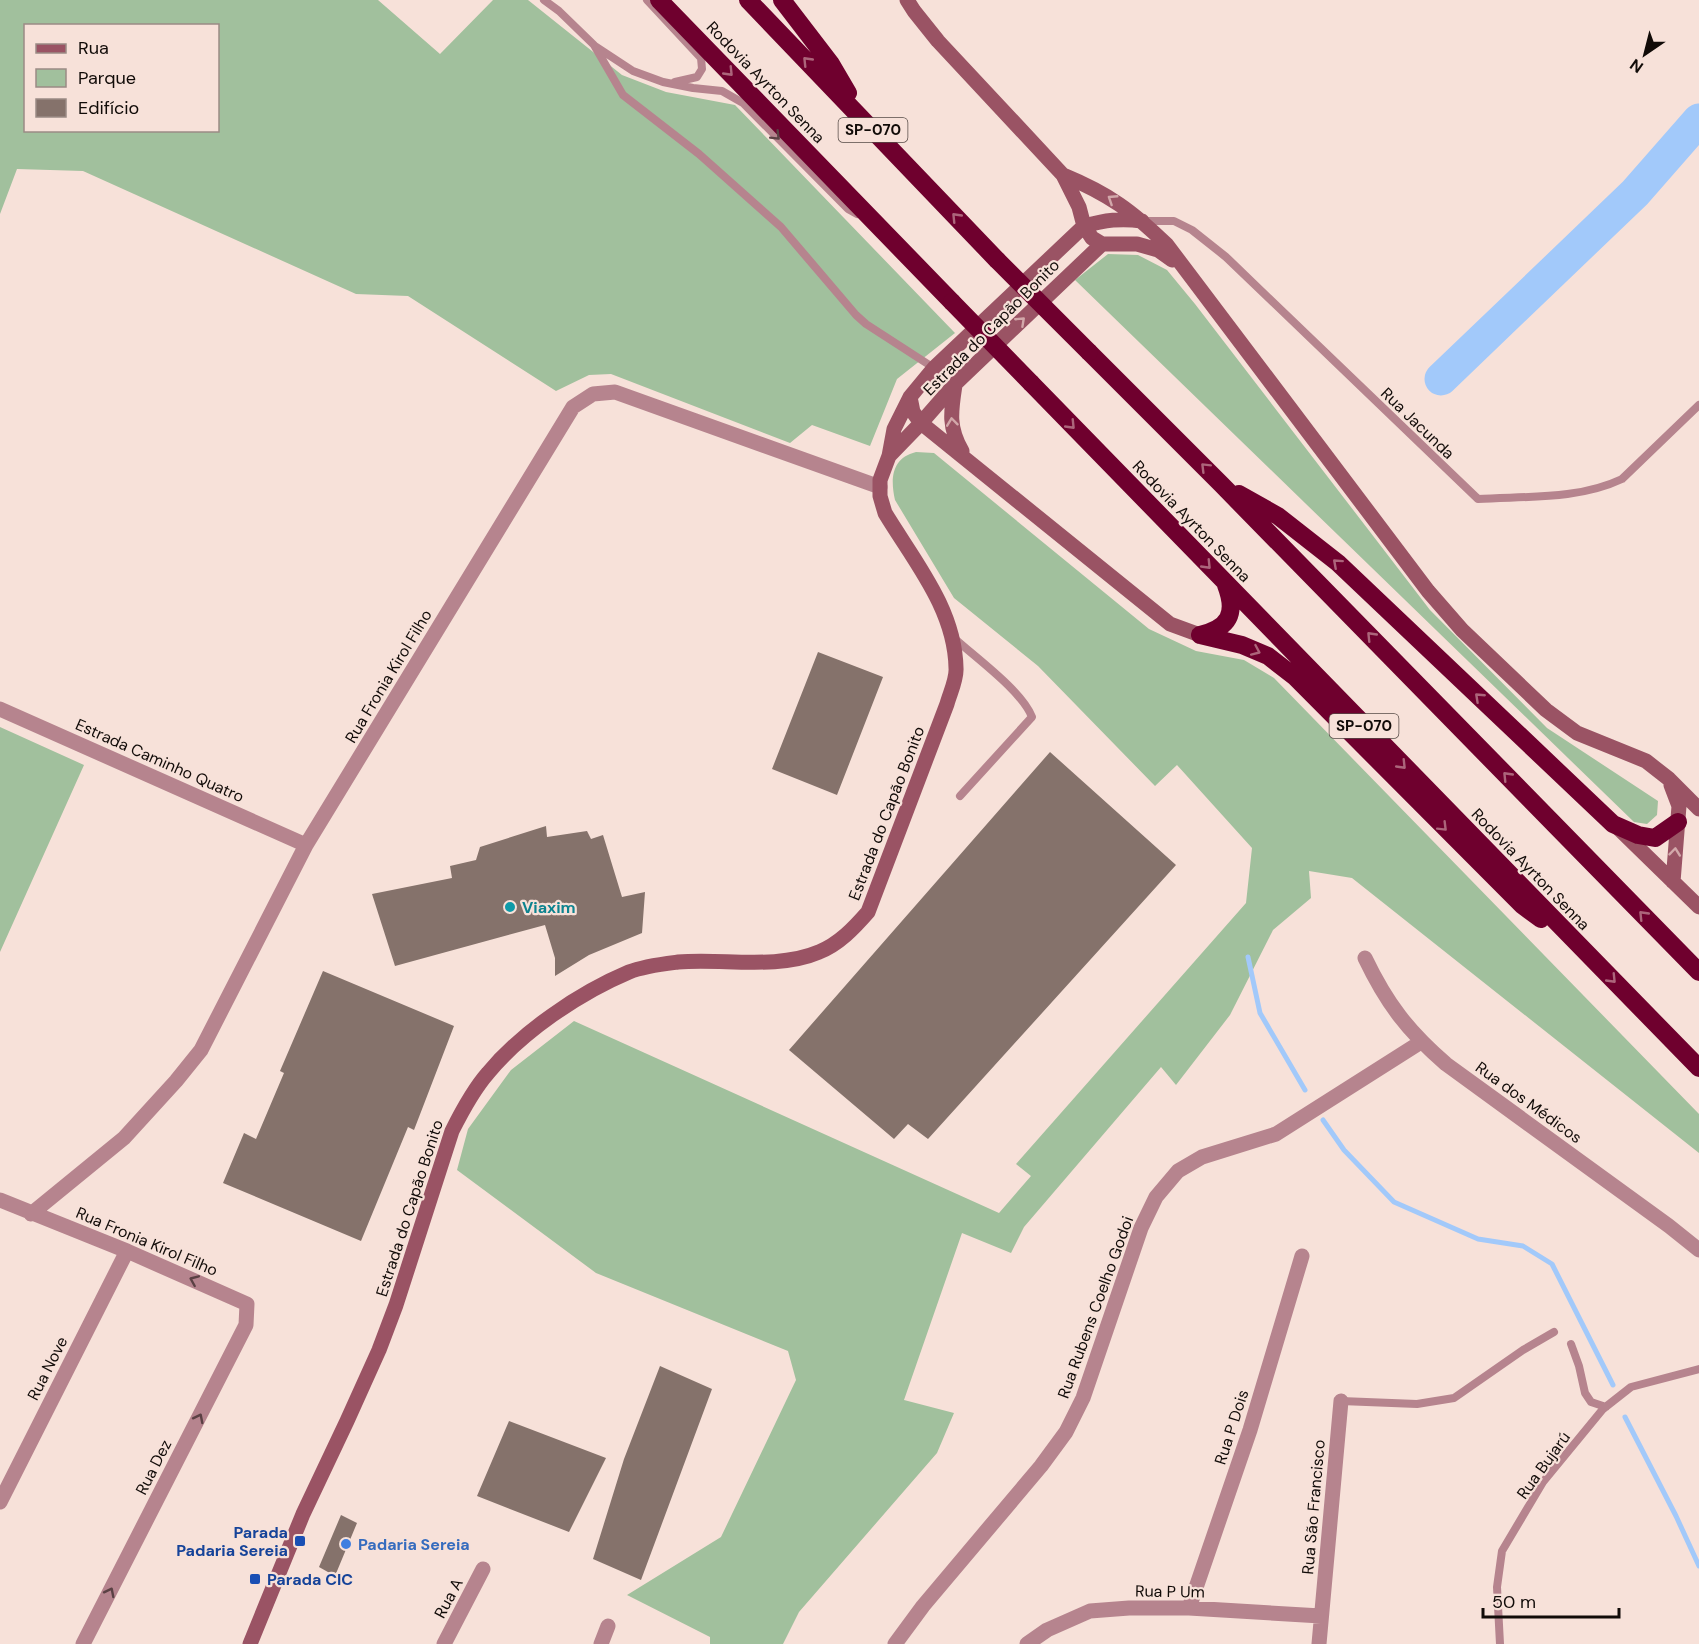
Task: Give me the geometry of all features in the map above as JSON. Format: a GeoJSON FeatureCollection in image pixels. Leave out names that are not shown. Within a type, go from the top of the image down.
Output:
{"type":"FeatureCollection","features":[{"type":"Feature","properties":{"kind":"highway","name":"Rodovia Ayrton Senna"},"geometry":{"type":"LineString","coordinates":[[659,0],[1699,1068]]}},
{"type":"Feature","properties":{"kind":"highway","name":"SP-070"},"geometry":{"type":"LineString","coordinates":[[748,0],[997,260],[1222,484],[1699,972]]}},
{"type":"Feature","properties":{"kind":"highway"},"geometry":{"type":"LineString","coordinates":[[782,0],[831,64],[866,123]]}},
{"type":"Feature","properties":{"kind":"highway"},"geometry":{"type":"LineString","coordinates":[[1222,484],[1278,516],[1338,563],[1613,824],[1638,835],[1655,838],[1678,822]]}},
{"type":"Feature","properties":{"kind":"highway"},"geometry":{"type":"LineString","coordinates":[[1200,635],[1216,631],[1225,623],[1231,611],[1231,599],[1226,584]]}},
{"type":"Feature","properties":{"kind":"highway"},"geometry":{"type":"LineString","coordinates":[[1200,635],[1242,645],[1259,652],[1268,656],[1295,677],[1522,905],[1581,948]]}},
{"type":"Feature","properties":{"kind":"street"},"geometry":{"type":"LineString","coordinates":[[907,0],[945,49],[1063,175],[1079,207],[1084,226],[1092,238],[1102,244],[1137,244],[1158,250],[1185,268]]}},
{"type":"Feature","properties":{"kind":"street"},"geometry":{"type":"LineString","coordinates":[[1063,175],[1095,188],[1142,221],[1167,245],[1428,591],[1462,630],[1546,710],[1577,734],[1646,761],[1669,779],[1699,809]]}},
{"type":"Feature","properties":{"kind":"street"},"geometry":{"type":"LineString","coordinates":[[1084,226],[1114,219],[1142,221]]}},
{"type":"Feature","properties":{"kind":"street","name":"Estrada do Capão Bonito"},"geometry":{"type":"LineString","coordinates":[[250,1644],[303,1514],[379,1350],[396,1305],[452,1131],[463,1109],[486,1074],[511,1047],[564,1008],[630,972],[679,962],[793,959],[818,952],[837,942],[852,930],[868,912],[947,704],[957,670],[953,637],[944,610],[885,513],[880,487],[894,429],[910,397],[934,368],[1084,226]]}},
{"type":"Feature","properties":{"kind":"street","name":"Estrada do Capão Bonito"},"geometry":{"type":"LineString","coordinates":[[889,456],[956,382],[1102,244]]}},
{"type":"Feature","properties":{"kind":"street"},"geometry":{"type":"LineString","coordinates":[[956,382],[950,415],[954,437],[967,458]]}},
{"type":"Feature","properties":{"kind":"street","name":"Rua Fronia Kirol Filho"},"geometry":{"type":"LineString","coordinates":[[31,1214],[124,1138],[201,1050],[306,845],[573,407],[593,394],[615,392],[880,487]]}},
{"type":"Feature","properties":{"kind":"street"},"geometry":{"type":"LineString","coordinates":[[910,397],[913,412],[921,423],[1170,624],[1200,635]]}},
{"type":"Feature","properties":{"kind":"street","name":"Estrada Caminho Quatro"},"geometry":{"type":"LineString","coordinates":[[0,709],[306,845]]}},
{"type":"Feature","properties":{"kind":"street"},"geometry":{"type":"LineString","coordinates":[[1669,779],[1679,806],[1673,882]]}},
{"type":"Feature","properties":{"kind":"street"},"geometry":{"type":"LineString","coordinates":[[1613,824],[1699,907]]}},
{"type":"Feature","properties":{"kind":"street","name":"Rua dos Médicos"},"geometry":{"type":"LineString","coordinates":[[1365,958],[1393,1010],[1421,1042],[1446,1064],[1699,1250]]}},
{"type":"Feature","properties":{"kind":"street","name":"Rua Rubens Coelho Godoi"},"geometry":{"type":"LineString","coordinates":[[896,1644],[923,1606],[1041,1466],[1066,1432],[1083,1398],[1141,1228],[1156,1197],[1178,1171],[1202,1157],[1276,1134],[1421,1042]]}},
{"type":"Feature","properties":{"kind":"street","name":"Rua Fronia Kirol Filho"},"geometry":{"type":"LineString","coordinates":[[0,1200],[127,1251],[248,1304]]}},
{"type":"Feature","properties":{"kind":"street","name":"Rua Nove"},"geometry":{"type":"LineString","coordinates":[[0,1502],[127,1251]]}},
{"type":"Feature","properties":{"kind":"street","name":"Rua P Dois"},"geometry":{"type":"LineString","coordinates":[[1188,1608],[1250,1430],[1302,1256]]}},
{"type":"Feature","properties":{"kind":"street","name":"Rua Dez"},"geometry":{"type":"LineString","coordinates":[[83,1644],[246,1325],[248,1304]]}},
{"type":"Feature","properties":{"kind":"street","name":"Rua São Francisco"},"geometry":{"type":"LineString","coordinates":[[1319,1644],[1341,1401]]}},
{"type":"Feature","properties":{"kind":"street","name":"Rua A"},"geometry":{"type":"LineString","coordinates":[[444,1644],[483,1569]]}},
{"type":"Feature","properties":{"kind":"street","name":"Rua P Um"},"geometry":{"type":"LineString","coordinates":[[1027,1644],[1047,1630],[1090,1611],[1188,1608],[1321,1616]]}},
{"type":"Feature","properties":{"kind":"street"},"geometry":{"type":"LineString","coordinates":[[601,1644],[608,1626]]}},
{"type":"Feature","properties":{"kind":"lane"},"geometry":{"type":"LineString","coordinates":[[544,0],[560,11],[594,45],[633,71],[693,88],[722,91],[743,103],[848,209],[880,226]]}},
{"type":"Feature","properties":{"kind":"lane"},"geometry":{"type":"LineString","coordinates":[[647,0],[701,57],[702,69],[696,77],[672,83]]}},
{"type":"Feature","properties":{"kind":"lane"},"geometry":{"type":"LineString","coordinates":[[594,45],[623,95],[699,154],[781,227],[856,315],[934,368]]}},
{"type":"Feature","properties":{"kind":"lane","name":"Rua Jacunda"},"geometry":{"type":"LineString","coordinates":[[1142,221],[1174,221],[1192,230],[1226,257],[1478,499],[1559,495],[1608,486],[1622,479],[1699,405]]}},
{"type":"Feature","properties":{"kind":"lane"},"geometry":{"type":"LineString","coordinates":[[953,637],[1013,691],[1028,707],[1032,717],[960,796]]}},
{"type":"Feature","properties":{"kind":"lane"},"geometry":{"type":"LineString","coordinates":[[1341,1401],[1417,1404],[1454,1398],[1523,1350],[1554,1332]]}},
{"type":"Feature","properties":{"kind":"lane"},"geometry":{"type":"LineString","coordinates":[[1571,1344],[1585,1393],[1591,1402],[1606,1407]]}},
{"type":"Feature","properties":{"kind":"lane","name":"Rua Bujarú"},"geometry":{"type":"LineString","coordinates":[[1500,1644],[1497,1587],[1502,1551],[1543,1482],[1606,1407],[1631,1387],[1699,1369]]}},
{"type":"Feature","properties":{"kind":"green space"},"geometry":{"type":"Polygon","coordinates":[[[0,0],[378,0],[440,54],[493,0],[528,0],[622,75],[666,92],[735,105],[955,333],[897,379],[870,446],[812,425],[790,443],[611,374],[589,375],[556,391],[408,296],[356,294],[83,171],[17,169],[0,214],[0,0]]]}},
{"type":"Feature","properties":{"kind":"green space"},"geometry":{"type":"Polygon","coordinates":[[[1108,254],[1138,255],[1167,270],[1430,610],[1547,728],[1658,801],[1657,815],[1647,824],[1634,822],[1075,280],[1108,254]]]}},
{"type":"Feature","properties":{"kind":"green space"},"geometry":{"type":"Polygon","coordinates":[[[916,452],[934,453],[1149,629],[1196,651],[1244,660],[1274,678],[1699,1114],[1699,1153],[1352,878],[1309,871],[1311,898],[1273,930],[1230,1015],[1176,1085],[1161,1067],[1024,1227],[1011,1253],[962,1233],[904,1400],[954,1413],[937,1453],[799,1612],[783,1644],[710,1644],[710,1637],[627,1595],[721,1537],[796,1380],[788,1351],[596,1273],[457,1170],[468,1129],[511,1070],[574,1021],[999,1213],[1031,1176],[1016,1164],[1246,903],[1252,848],[1177,765],[1155,786],[1038,666],[954,598],[895,500],[893,477],[897,464],[916,452]]]}},
{"type":"Feature","properties":{"kind":"green space"},"geometry":{"type":"Polygon","coordinates":[[[0,727],[84,765],[0,952],[0,727]]]}},
{"type":"Feature","properties":{"kind":"building"},"geometry":{"type":"Polygon","coordinates":[[[818,652],[883,677],[837,795],[772,769],[818,652]]]}},
{"type":"Feature","properties":{"kind":"building"},"geometry":{"type":"Polygon","coordinates":[[[1050,752],[1176,865],[928,1139],[908,1124],[894,1139],[789,1050],[1050,752]]]}},
{"type":"Feature","properties":{"kind":"building","name":"Viaxim"},"geometry":{"type":"Polygon","coordinates":[[[546,826],[547,837],[587,831],[591,839],[603,835],[622,897],[645,892],[642,933],[589,955],[555,976],[555,958],[545,925],[395,966],[372,894],[452,878],[450,866],[476,860],[480,847],[546,826]]]}},
{"type":"Feature","properties":{"kind":"building"},"geometry":{"type":"Polygon","coordinates":[[[323,971],[454,1026],[414,1130],[408,1127],[361,1241],[223,1183],[244,1133],[256,1139],[284,1073],[280,1071],[323,971]]]}},
{"type":"Feature","properties":{"kind":"building"},"geometry":{"type":"Polygon","coordinates":[[[660,1366],[712,1389],[641,1580],[593,1559],[624,1459],[660,1366]]]}},
{"type":"Feature","properties":{"kind":"building"},"geometry":{"type":"Polygon","coordinates":[[[509,1421],[606,1458],[569,1532],[477,1496],[509,1421]]]}},
{"type":"Feature","properties":{"kind":"building"},"geometry":{"type":"Polygon","coordinates":[[[341,1515],[357,1523],[335,1576],[319,1567],[341,1515]]]}},
{"type":"Feature","properties":{"kind":"waterway"},"geometry":{"type":"LineString","coordinates":[[1441,379],[1635,193],[1699,120]]}},
{"type":"Feature","properties":{"kind":"waterway"},"geometry":{"type":"LineString","coordinates":[[1248,957],[1260,1013],[1305,1090]]}},
{"type":"Feature","properties":{"kind":"waterway"},"geometry":{"type":"LineString","coordinates":[[1323,1120],[1344,1150],[1394,1202],[1478,1239],[1523,1246],[1552,1264],[1613,1385]]}},
{"type":"Feature","properties":{"kind":"waterway"},"geometry":{"type":"LineString","coordinates":[[1625,1417],[1699,1566]]}},
{"type":"Feature","properties":{"kind":"place","name":"Viaxim"},"geometry":{"type":"Point","coordinates":[510,907]}},
{"type":"Feature","properties":{"kind":"place","name":"Parada Padaria Sereia"},"geometry":{"type":"Point","coordinates":[300,1541]}},
{"type":"Feature","properties":{"kind":"place","name":"Padaria Sereia"},"geometry":{"type":"Point","coordinates":[346,1544]}},
{"type":"Feature","properties":{"kind":"place","name":"Parada CIC"},"geometry":{"type":"Point","coordinates":[255,1579]}}]}
